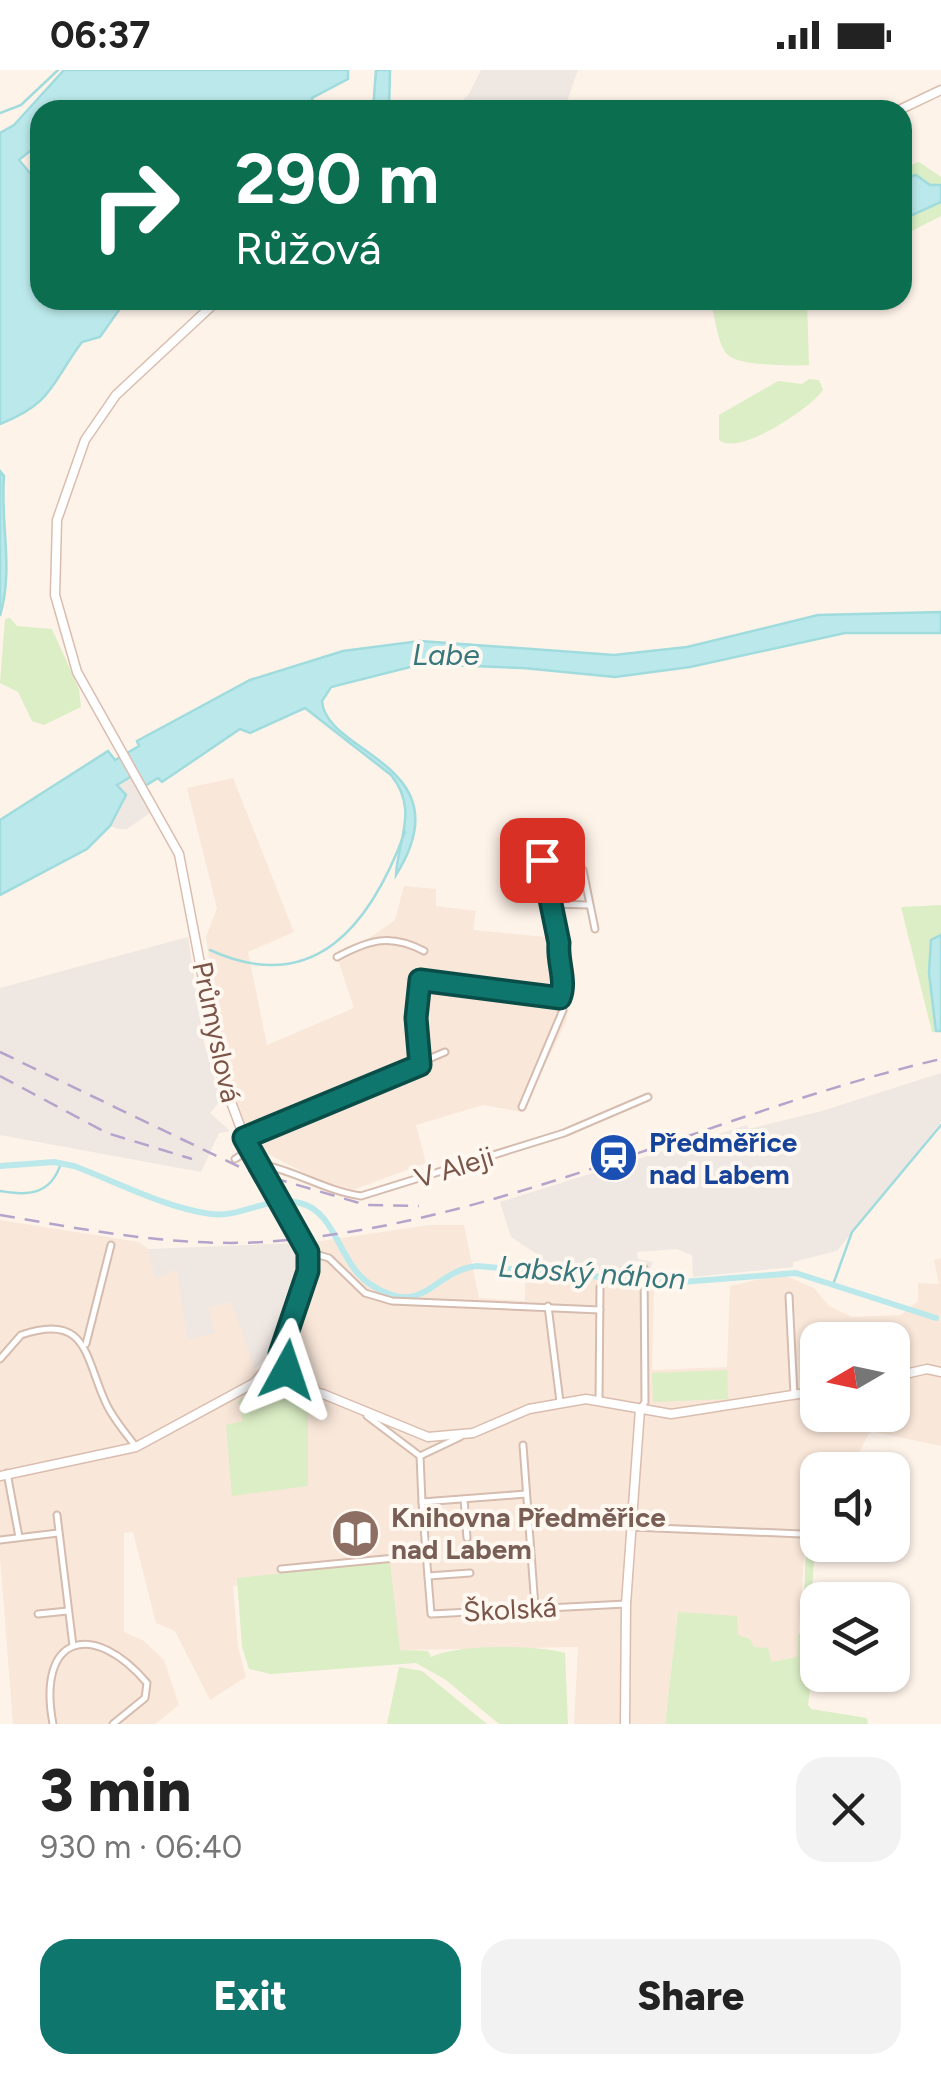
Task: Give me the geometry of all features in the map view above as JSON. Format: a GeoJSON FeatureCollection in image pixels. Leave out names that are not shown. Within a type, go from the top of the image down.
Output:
{"type":"FeatureCollection","features":[{"type":"Feature","properties":{"kind":"street"},"geometry":{"type":"LineString","coordinates":[[912,104],[941,90]]}},
{"type":"Feature","properties":{"kind":"street","name":"Průmyslová"},"geometry":{"type":"LineString","coordinates":[[208,310],[100,414],[74,460],[57,520],[54,578],[62,634],[77,672],[147,793],[186,874],[214,1050],[244,1138],[308,1252]]}},
{"type":"Feature","properties":{"kind":"street"},"geometry":{"type":"LineString","coordinates":[[522,1107],[563,1010],[559,998],[564,987],[542,860],[542,839]]}},
{"type":"Feature","properties":{"kind":"street"},"geometry":{"type":"LineString","coordinates":[[518,887],[522,859],[542,860]]}},
{"type":"Feature","properties":{"kind":"street"},"geometry":{"type":"LineString","coordinates":[[582,870],[595,929]]}},
{"type":"Feature","properties":{"kind":"street"},"geometry":{"type":"LineString","coordinates":[[551,904],[589,904]]}},
{"type":"Feature","properties":{"kind":"street"},"geometry":{"type":"LineString","coordinates":[[337,957],[367,941],[391,938],[424,951]]}},
{"type":"Feature","properties":{"kind":"street"},"geometry":{"type":"LineString","coordinates":[[420,1065],[416,1018],[420,980],[559,998]]}},
{"type":"Feature","properties":{"kind":"street"},"geometry":{"type":"LineString","coordinates":[[244,1138],[445,1052]]}},
{"type":"Feature","properties":{"kind":"street","name":"V Aleji"},"geometry":{"type":"LineString","coordinates":[[258,1163],[308,1176],[336,1193],[360,1196],[564,1133],[648,1097]]}},
{"type":"Feature","properties":{"kind":"street"},"geometry":{"type":"LineString","coordinates":[[235,1160],[250,1149]]}},
{"type":"Feature","properties":{"kind":"street"},"geometry":{"type":"LineString","coordinates":[[111,1245],[86,1344],[108,1407],[136,1448]]}},
{"type":"Feature","properties":{"kind":"street"},"geometry":{"type":"LineString","coordinates":[[19,1538],[4,1474],[136,1448],[254,1384],[280,1354],[308,1271],[308,1252],[330,1258],[365,1293],[392,1302],[600,1310]]}},
{"type":"Feature","properties":{"kind":"street"},"geometry":{"type":"LineString","coordinates":[[625,1724],[626,1604],[640,1409],[645,1402],[644,1268]]}},
{"type":"Feature","properties":{"kind":"street"},"geometry":{"type":"LineString","coordinates":[[600,1286],[600,1400]]}},
{"type":"Feature","properties":{"kind":"street"},"geometry":{"type":"LineString","coordinates":[[789,1296],[794,1395]]}},
{"type":"Feature","properties":{"kind":"street"},"geometry":{"type":"LineString","coordinates":[[548,1306],[560,1402]]}},
{"type":"Feature","properties":{"kind":"street"},"geometry":{"type":"LineString","coordinates":[[0,1359],[21,1335],[32,1331],[68,1333],[86,1344]]}},
{"type":"Feature","properties":{"kind":"street"},"geometry":{"type":"LineString","coordinates":[[280,1354],[287,1370],[323,1394]]}},
{"type":"Feature","properties":{"kind":"street"},"geometry":{"type":"LineString","coordinates":[[910,1373],[927,1369],[941,1372]]}},
{"type":"Feature","properties":{"kind":"street"},"geometry":{"type":"LineString","coordinates":[[254,1384],[281,1382],[323,1394],[359,1406],[420,1436],[460,1436]]}},
{"type":"Feature","properties":{"kind":"street"},"geometry":{"type":"LineString","coordinates":[[359,1406],[420,1456],[528,1409],[560,1402],[600,1400],[671,1414],[705,1412],[800,1394]]}},
{"type":"Feature","properties":{"kind":"street"},"geometry":{"type":"LineString","coordinates":[[523,1444],[535,1607]]}},
{"type":"Feature","properties":{"kind":"street","name":"Školská"},"geometry":{"type":"LineString","coordinates":[[420,1456],[431,1614],[626,1604]]}},
{"type":"Feature","properties":{"kind":"street"},"geometry":{"type":"LineString","coordinates":[[422,1502],[526,1494]]}},
{"type":"Feature","properties":{"kind":"street"},"geometry":{"type":"LineString","coordinates":[[464,1498],[467,1538]]}},
{"type":"Feature","properties":{"kind":"street"},"geometry":{"type":"LineString","coordinates":[[57,1515],[73,1646]]}},
{"type":"Feature","properties":{"kind":"street"},"geometry":{"type":"LineString","coordinates":[[631,1527],[800,1534]]}},
{"type":"Feature","properties":{"kind":"street"},"geometry":{"type":"LineString","coordinates":[[0,1540],[58,1533]]}},
{"type":"Feature","properties":{"kind":"street"},"geometry":{"type":"LineString","coordinates":[[281,1569],[426,1555]]}},
{"type":"Feature","properties":{"kind":"street","name":"Školská"},"geometry":{"type":"LineString","coordinates":[[428,1576],[470,1572]]}},
{"type":"Feature","properties":{"kind":"street"},"geometry":{"type":"LineString","coordinates":[[38,1614],[68,1611]]}},
{"type":"Feature","properties":{"kind":"street"},"geometry":{"type":"LineString","coordinates":[[53,1724],[51,1669],[59,1655],[73,1646],[98,1647],[147,1683],[145,1698],[113,1724]]}},
{"type":"Feature","properties":{"kind":"shaded area"},"geometry":{"type":"Polygon","coordinates":[[[481,70],[578,70],[568,100],[463,100],[481,70]]]}},
{"type":"Feature","properties":{"kind":"shaded area"},"geometry":{"type":"Polygon","coordinates":[[[133,776],[151,812],[127,829],[118,829],[110,826],[126,795],[116,786],[133,776]]]}},
{"type":"Feature","properties":{"kind":"shaded area"},"geometry":{"type":"Polygon","coordinates":[[[233,778],[294,932],[248,952],[267,1045],[354,1008],[338,960],[395,920],[404,886],[436,889],[436,906],[476,911],[473,930],[556,938],[572,991],[566,1022],[522,1112],[483,1105],[416,1125],[426,1163],[344,1193],[262,1151],[248,1132],[226,1072],[206,937],[217,908],[187,788],[233,778]]]}},
{"type":"Feature","properties":{"kind":"shaded area"},"geometry":{"type":"Polygon","coordinates":[[[188,937],[203,1039],[221,1100],[210,1113],[230,1131],[219,1133],[201,1172],[0,1135],[0,988],[188,937]]]}},
{"type":"Feature","properties":{"kind":"shaded area"},"geometry":{"type":"Polygon","coordinates":[[[941,1073],[941,1122],[837,1251],[793,1262],[793,1267],[693,1277],[692,1255],[677,1249],[637,1252],[638,1259],[653,1262],[648,1273],[588,1269],[537,1260],[537,1254],[511,1237],[500,1202],[747,1125],[749,1129],[822,1111],[941,1073]]]}},
{"type":"Feature","properties":{"kind":"shaded area"},"geometry":{"type":"Polygon","coordinates":[[[0,1220],[139,1242],[148,1249],[155,1278],[177,1268],[207,1308],[231,1302],[237,1308],[256,1371],[285,1355],[312,1274],[315,1242],[429,1225],[464,1225],[479,1298],[525,1301],[525,1273],[624,1273],[654,1285],[652,1370],[727,1367],[730,1286],[781,1274],[814,1288],[829,1306],[852,1317],[901,1315],[918,1301],[918,1283],[939,1284],[934,1260],[941,1258],[941,1446],[875,1432],[910,1432],[910,1322],[800,1322],[800,1432],[870,1432],[860,1452],[800,1452],[800,1562],[804,1562],[797,1657],[771,1662],[738,1636],[678,1612],[665,1724],[574,1724],[578,1647],[400,1650],[344,1573],[233,1586],[238,1647],[246,1677],[210,1700],[175,1631],[156,1623],[133,1532],[124,1533],[124,1632],[144,1641],[164,1660],[179,1705],[155,1724],[13,1724],[0,1558],[0,1220]]]}},
{"type":"Feature","properties":{"kind":"shaded area"},"geometry":{"type":"Polygon","coordinates":[[[299,1243],[304,1267],[276,1348],[255,1369],[231,1302],[208,1308],[215,1333],[187,1339],[177,1269],[155,1279],[148,1249],[299,1243]]]}},
{"type":"Feature","properties":{"kind":"green space"},"geometry":{"type":"Polygon","coordinates":[[[919,162],[941,177],[941,216],[912,231],[912,165],[919,162]]]}},
{"type":"Feature","properties":{"kind":"green space"},"geometry":{"type":"Polygon","coordinates":[[[712,310],[807,310],[809,365],[734,359],[724,350],[712,310]]]}},
{"type":"Feature","properties":{"kind":"green space"},"geometry":{"type":"Polygon","coordinates":[[[809,379],[819,380],[823,390],[790,418],[742,442],[719,440],[719,415],[778,381],[802,384],[809,379]]]}},
{"type":"Feature","properties":{"kind":"green space"},"geometry":{"type":"Polygon","coordinates":[[[10,618],[17,626],[52,629],[79,689],[81,707],[44,725],[32,721],[18,692],[0,683],[5,619],[10,618]]]}},
{"type":"Feature","properties":{"kind":"green space"},"geometry":{"type":"Polygon","coordinates":[[[941,905],[941,1031],[932,1032],[901,907],[941,905]]]}},
{"type":"Feature","properties":{"kind":"green space"},"geometry":{"type":"Polygon","coordinates":[[[727,1370],[728,1399],[653,1402],[652,1373],[727,1370]]]}},
{"type":"Feature","properties":{"kind":"green space"},"geometry":{"type":"Polygon","coordinates":[[[282,1387],[308,1395],[308,1486],[232,1496],[226,1425],[243,1421],[238,1401],[262,1389],[282,1387]]]}},
{"type":"Feature","properties":{"kind":"green space"},"geometry":{"type":"Polygon","coordinates":[[[390,1562],[400,1650],[428,1651],[431,1657],[497,1647],[565,1653],[568,1724],[499,1724],[446,1680],[416,1663],[271,1674],[249,1669],[242,1647],[237,1578],[390,1562]]]}},
{"type":"Feature","properties":{"kind":"green space"},"geometry":{"type":"Polygon","coordinates":[[[805,1562],[814,1562],[813,1582],[805,1582],[805,1562]]]}},
{"type":"Feature","properties":{"kind":"green space"},"geometry":{"type":"Polygon","coordinates":[[[678,1612],[737,1616],[738,1635],[750,1639],[754,1647],[768,1648],[771,1662],[797,1657],[798,1635],[800,1692],[810,1692],[811,1709],[867,1718],[868,1724],[665,1724],[678,1612]]]}},
{"type":"Feature","properties":{"kind":"green space"},"geometry":{"type":"Polygon","coordinates":[[[399,1667],[422,1671],[487,1724],[387,1724],[399,1667]]]}},
{"type":"Feature","properties":{"kind":"water"},"geometry":{"type":"Polygon","coordinates":[[[64,70],[348,70],[348,79],[312,100],[37,100],[64,70]]]}},
{"type":"Feature","properties":{"kind":"water"},"geometry":{"type":"Polygon","coordinates":[[[376,70],[390,70],[389,100],[374,100],[376,70]]]}},
{"type":"Feature","properties":{"kind":"water"},"geometry":{"type":"Polygon","coordinates":[[[30,107],[30,151],[19,160],[30,173],[30,310],[119,310],[100,337],[82,342],[41,400],[0,424],[0,133],[14,125],[30,107]]]}},
{"type":"Feature","properties":{"kind":"water"},"geometry":{"type":"Polygon","coordinates":[[[912,176],[930,185],[941,185],[941,202],[912,215],[912,176]]]}},
{"type":"Feature","properties":{"kind":"water"},"geometry":{"type":"Polygon","coordinates":[[[0,471],[4,476],[6,581],[0,616],[0,471]]]}},
{"type":"Feature","properties":{"kind":"water","name":"Labe"},"geometry":{"type":"Polygon","coordinates":[[[941,612],[941,633],[845,633],[690,667],[615,677],[422,664],[331,687],[322,701],[329,719],[386,766],[404,785],[414,808],[413,838],[396,875],[405,824],[399,788],[391,775],[305,708],[250,733],[240,729],[162,782],[158,778],[140,789],[132,776],[117,785],[126,795],[110,826],[87,849],[0,895],[0,820],[108,751],[115,760],[139,746],[137,741],[250,680],[343,651],[420,641],[614,655],[687,647],[818,615],[941,612]]]}},
{"type":"Feature","properties":{"kind":"water"},"geometry":{"type":"Polygon","coordinates":[[[941,935],[941,1031],[936,1031],[929,973],[931,940],[941,935]]]}},
{"type":"Feature","properties":{"kind":"waterway"},"geometry":{"type":"LineString","coordinates":[[0,113],[21,105],[58,70]]}},
{"type":"Feature","properties":{"kind":"waterway"},"geometry":{"type":"LineString","coordinates":[[210,950],[247,962],[280,965],[309,958],[334,944],[375,896],[405,832]]}},
{"type":"Feature","properties":{"kind":"waterway"},"geometry":{"type":"LineString","coordinates":[[834,1282],[852,1232],[941,1125]]}},
{"type":"Feature","properties":{"kind":"waterway","name":"Labský náhon"},"geometry":{"type":"LineString","coordinates":[[0,1166],[54,1162],[74,1166],[159,1200],[211,1214],[277,1202],[300,1203],[321,1216],[367,1282],[402,1297],[415,1296],[448,1276],[477,1266],[670,1283],[796,1273],[936,1318]]}},
{"type":"Feature","properties":{"kind":"waterway"},"geometry":{"type":"LineString","coordinates":[[0,1191],[37,1191],[51,1182],[61,1163]]}},
{"type":"Feature","properties":{"kind":"railway"},"geometry":{"type":"LineString","coordinates":[[0,1052],[246,1170],[366,1205],[419,1206]]}},
{"type":"Feature","properties":{"kind":"railway"},"geometry":{"type":"LineString","coordinates":[[0,1215],[131,1236],[197,1242],[263,1242],[350,1232],[520,1191],[773,1107],[941,1059]]}},
{"type":"Feature","properties":{"kind":"railway"},"geometry":{"type":"LineString","coordinates":[[0,1076],[107,1133],[192,1159]]}},
{"type":"Feature","properties":{"kind":"place","name":"Předměřice nad Labem"},"geometry":{"type":"Point","coordinates":[614,1158]}},
{"type":"Feature","properties":{"kind":"place","name":"Knihovna Předměřice nad Labem"},"geometry":{"type":"Point","coordinates":[356,1533]}},
{"type":"Feature","properties":{"kind":"route"},"geometry":{"type":"LineString","coordinates":[[287,1370],[280,1354],[308,1271],[308,1252],[244,1138],[420,1065],[416,1018],[420,980],[560,998],[564,987],[557,956],[559,943],[542,860]]}}]}
